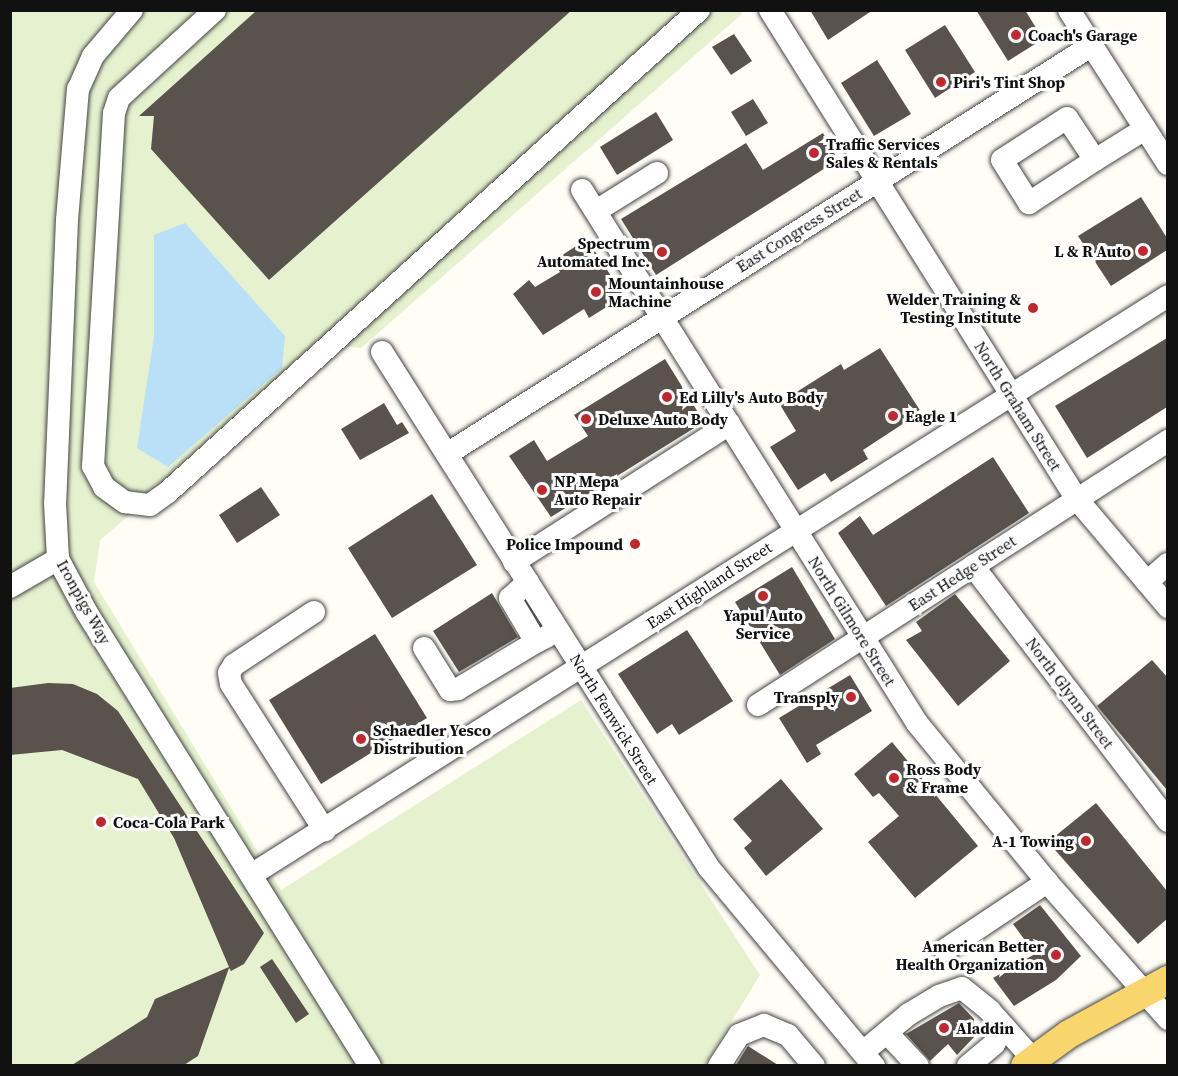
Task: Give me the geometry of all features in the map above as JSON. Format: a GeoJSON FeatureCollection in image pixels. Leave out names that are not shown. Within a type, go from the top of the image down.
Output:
{"type":"FeatureCollection","features":[{"type":"Feature","properties":{"kind":"main road"},"geometry":{"type":"LineString","coordinates":[[1033,1063],[1069,1034],[1156,986]]}},
{"type":"Feature","properties":{"kind":"street","name":"Ironpigs Way"},"geometry":{"type":"LineString","coordinates":[[132,10],[93,56],[78,89],[66,253],[55,503],[58,559],[87,613],[370,1065]]}},
{"type":"Feature","properties":{"kind":"street"},"geometry":{"type":"LineString","coordinates":[[215,10],[119,98],[114,114],[93,466],[104,487],[125,502],[150,505],[168,492],[699,10]]}},
{"type":"Feature","properties":{"kind":"street","name":"North Graham Street"},"geometry":{"type":"LineString","coordinates":[[770,10],[1076,498],[1167,607]]}},
{"type":"Feature","properties":{"kind":"street"},"geometry":{"type":"LineString","coordinates":[[1069,10],[1167,164]]}},
{"type":"Feature","properties":{"kind":"street","name":"East Congress Street"},"geometry":{"type":"LineString","coordinates":[[447,454],[1091,46]]}},
{"type":"Feature","properties":{"kind":"street"},"geometry":{"type":"LineString","coordinates":[[1095,160],[1144,129]]}},
{"type":"Feature","properties":{"kind":"street"},"geometry":{"type":"LineString","coordinates":[[596,212],[657,172]]}},
{"type":"Feature","properties":{"kind":"street","name":"North Gilmore Street"},"geometry":{"type":"LineString","coordinates":[[582,190],[917,723],[1047,882],[1156,986],[1167,1019]]}},
{"type":"Feature","properties":{"kind":"street","name":"East Highland Street"},"geometry":{"type":"LineString","coordinates":[[251,875],[325,831],[581,666],[1167,296]]}},
{"type":"Feature","properties":{"kind":"street","name":"North Fenwick Street"},"geometry":{"type":"LineString","coordinates":[[382,352],[709,868],[869,1059]]}},
{"type":"Feature","properties":{"kind":"street"},"geometry":{"type":"LineString","coordinates":[[514,561],[730,424]]}},
{"type":"Feature","properties":{"kind":"street","name":"East Hedge Street"},"geometry":{"type":"LineString","coordinates":[[758,705],[1167,441]]}},
{"type":"Feature","properties":{"kind":"street"},"geometry":{"type":"LineString","coordinates":[[10,587],[58,559]]}},
{"type":"Feature","properties":{"kind":"street"},"geometry":{"type":"LineString","coordinates":[[1147,582],[1167,564]]}},
{"type":"Feature","properties":{"kind":"street","name":"North Glynn Street"},"geometry":{"type":"LineString","coordinates":[[973,566],[1167,821]]}},
{"type":"Feature","properties":{"kind":"street"},"geometry":{"type":"LineString","coordinates":[[528,582],[510,598],[536,642]]}},
{"type":"Feature","properties":{"kind":"street"},"geometry":{"type":"LineString","coordinates":[[314,612],[234,665],[229,673],[231,684],[325,831]]}},
{"type":"Feature","properties":{"kind":"street"},"geometry":{"type":"LineString","coordinates":[[424,648],[450,690],[458,690],[558,630]]}},
{"type":"Feature","properties":{"kind":"street"},"geometry":{"type":"LineString","coordinates":[[945,950],[1047,882]]}},
{"type":"Feature","properties":{"kind":"street"},"geometry":{"type":"LineString","coordinates":[[869,1059],[887,1033],[939,996],[962,988],[1004,1027],[1033,1063]]}},
{"type":"Feature","properties":{"kind":"street"},"geometry":{"type":"LineString","coordinates":[[719,1065],[747,1029],[764,1025],[788,1035],[814,1065]]}},
{"type":"Feature","properties":{"kind":"street"},"geometry":{"type":"LineString","coordinates":[[968,1065],[994,1044],[1004,1027]]}},
{"type":"Feature","properties":{"kind":"street"},"geometry":{"type":"LineString","coordinates":[[887,1033],[918,1065]]}},
{"type":"Feature","properties":{"kind":"green space","name":"Coca-Cola Park"},"geometry":{"type":"Polygon","coordinates":[[[10,11],[741,11],[742,14],[361,348],[332,345],[100,540],[94,582],[281,890],[581,700],[760,975],[705,1065],[11,1065],[10,11]]]}},
{"type":"Feature","properties":{"kind":"water"},"geometry":{"type":"Polygon","coordinates":[[[185,223],[285,336],[282,368],[168,467],[137,448],[154,336],[154,235],[185,223]]]}},
{"type":"Feature","properties":{"kind":"building"},"geometry":{"type":"Polygon","coordinates":[[[257,10],[572,10],[269,280],[151,149],[154,116],[139,116],[257,10]]]}},
{"type":"Feature","properties":{"kind":"building"},"geometry":{"type":"Polygon","coordinates":[[[810,10],[873,10],[828,40],[810,10]]]}},
{"type":"Feature","properties":{"kind":"building"},"geometry":{"type":"Polygon","coordinates":[[[976,10],[1025,10],[1043,39],[1008,61],[976,10]]]}},
{"type":"Feature","properties":{"kind":"building"},"geometry":{"type":"Polygon","coordinates":[[[945,25],[975,72],[935,98],[905,50],[945,25]]]}},
{"type":"Feature","properties":{"kind":"building"},"geometry":{"type":"Polygon","coordinates":[[[734,34],[752,61],[731,75],[712,47],[734,34]]]}},
{"type":"Feature","properties":{"kind":"building"},"geometry":{"type":"Polygon","coordinates":[[[877,60],[911,114],[874,136],[841,83],[877,60]]]}},
{"type":"Feature","properties":{"kind":"building"},"geometry":{"type":"Polygon","coordinates":[[[753,99],[768,123],[746,136],[731,112],[753,99]]]}},
{"type":"Feature","properties":{"kind":"building"},"geometry":{"type":"Polygon","coordinates":[[[656,112],[673,140],[617,175],[600,147],[656,112]]]}},
{"type":"Feature","properties":{"kind":"building"},"geometry":{"type":"Polygon","coordinates":[[[823,133],[838,160],[656,275],[621,219],[746,143],[763,170],[823,133]]]}},
{"type":"Feature","properties":{"kind":"building"},"geometry":{"type":"Polygon","coordinates":[[[1141,197],[1167,238],[1167,250],[1111,286],[1078,236],[1141,197]]]}},
{"type":"Feature","properties":{"kind":"building"},"geometry":{"type":"Polygon","coordinates":[[[587,239],[624,296],[589,318],[584,309],[543,335],[513,294],[529,280],[535,287],[560,272],[553,261],[587,239]]]}},
{"type":"Feature","properties":{"kind":"building"},"geometry":{"type":"Polygon","coordinates":[[[1167,338],[1167,407],[1087,458],[1055,406],[1167,338]]]}},
{"type":"Feature","properties":{"kind":"building"},"geometry":{"type":"Polygon","coordinates":[[[880,348],[921,412],[863,450],[868,459],[831,482],[825,473],[798,490],[770,447],[796,431],[779,403],[841,364],[844,370],[880,348]]]}},
{"type":"Feature","properties":{"kind":"building"},"geometry":{"type":"Polygon","coordinates":[[[665,359],[704,422],[551,517],[509,456],[534,440],[547,461],[588,436],[574,415],[665,359]]]}},
{"type":"Feature","properties":{"kind":"building"},"geometry":{"type":"Polygon","coordinates":[[[384,403],[397,425],[402,422],[409,433],[360,460],[341,429],[384,403]]]}},
{"type":"Feature","properties":{"kind":"building"},"geometry":{"type":"Polygon","coordinates":[[[993,457],[1029,513],[886,606],[838,533],[860,516],[873,535],[993,457]]]}},
{"type":"Feature","properties":{"kind":"building"},"geometry":{"type":"Polygon","coordinates":[[[261,487],[280,515],[237,543],[219,515],[261,487]]]}},
{"type":"Feature","properties":{"kind":"building"},"geometry":{"type":"Polygon","coordinates":[[[432,494],[477,565],[392,618],[348,548],[432,494]]]}},
{"type":"Feature","properties":{"kind":"building"},"geometry":{"type":"Polygon","coordinates":[[[792,567],[835,639],[780,675],[735,602],[792,567]]]}},
{"type":"Feature","properties":{"kind":"building"},"geometry":{"type":"Polygon","coordinates":[[[492,593],[518,637],[459,672],[433,631],[492,593]]]}},
{"type":"Feature","properties":{"kind":"building"},"geometry":{"type":"Polygon","coordinates":[[[955,594],[1010,661],[958,706],[906,640],[922,631],[916,622],[955,594]]]}},
{"type":"Feature","properties":{"kind":"building"},"geometry":{"type":"Polygon","coordinates":[[[687,630],[733,701],[679,735],[672,724],[657,734],[618,674],[687,630]]]}},
{"type":"Feature","properties":{"kind":"building"},"geometry":{"type":"Polygon","coordinates":[[[375,634],[427,718],[321,784],[269,700],[375,634]]]}},
{"type":"Feature","properties":{"kind":"building"},"geometry":{"type":"Polygon","coordinates":[[[1152,660],[1167,677],[1167,790],[1097,706],[1152,660]]]}},
{"type":"Feature","properties":{"kind":"building"},"geometry":{"type":"Polygon","coordinates":[[[850,675],[872,711],[816,745],[821,754],[807,763],[779,718],[850,675]]]}},
{"type":"Feature","properties":{"kind":"building"},"geometry":{"type":"Polygon","coordinates":[[[48,683],[73,684],[97,694],[118,711],[264,933],[244,964],[231,971],[229,968],[198,1056],[184,1065],[72,1065],[147,1017],[155,999],[229,967],[174,838],[138,779],[62,750],[10,755],[10,688],[48,683]]]}},
{"type":"Feature","properties":{"kind":"building"},"geometry":{"type":"Polygon","coordinates":[[[892,742],[978,846],[915,898],[868,842],[899,816],[879,793],[873,797],[854,774],[892,742]]]}},
{"type":"Feature","properties":{"kind":"building"},"geometry":{"type":"Polygon","coordinates":[[[781,779],[823,829],[766,876],[744,848],[752,841],[733,819],[781,779]]]}},
{"type":"Feature","properties":{"kind":"building"},"geometry":{"type":"Polygon","coordinates":[[[1096,803],[1167,891],[1167,919],[1138,944],[1048,842],[1096,803]]]}},
{"type":"Feature","properties":{"kind":"building","name":"American Better Health Organization"},"geometry":{"type":"Polygon","coordinates":[[[1040,905],[1081,956],[1056,980],[1014,1006],[993,978],[1035,954],[1013,924],[1040,905]]]}},
{"type":"Feature","properties":{"kind":"building"},"geometry":{"type":"Polygon","coordinates":[[[272,959],[309,1014],[296,1023],[260,967],[272,959]]]}},
{"type":"Feature","properties":{"kind":"building","name":"Aladdin"},"geometry":{"type":"Polygon","coordinates":[[[959,1003],[974,1019],[974,1037],[957,1055],[948,1044],[930,1061],[906,1034],[959,1003]]]}},
{"type":"Feature","properties":{"kind":"building"},"geometry":{"type":"Polygon","coordinates":[[[748,1046],[778,1065],[736,1065],[748,1046]]]}},
{"type":"Feature","properties":{"kind":"place","name":"Coach's Garage"},"geometry":{"type":"Point","coordinates":[1016,35]}},
{"type":"Feature","properties":{"kind":"place","name":"Piri's Tint Shop"},"geometry":{"type":"Point","coordinates":[941,82]}},
{"type":"Feature","properties":{"kind":"place","name":"Traffic Services Sales & Rentals"},"geometry":{"type":"Point","coordinates":[814,153]}},
{"type":"Feature","properties":{"kind":"place","name":"L & R Auto"},"geometry":{"type":"Point","coordinates":[1143,251]}},
{"type":"Feature","properties":{"kind":"place","name":"Spectrum Automated Inc."},"geometry":{"type":"Point","coordinates":[662,252]}},
{"type":"Feature","properties":{"kind":"place","name":"Mountainhouse Machine"},"geometry":{"type":"Point","coordinates":[596,292]}},
{"type":"Feature","properties":{"kind":"place","name":"Welder Training & Testing Institute"},"geometry":{"type":"Point","coordinates":[1033,308]}},
{"type":"Feature","properties":{"kind":"place","name":"Ed Lilly's Auto Body"},"geometry":{"type":"Point","coordinates":[667,397]}},
{"type":"Feature","properties":{"kind":"place","name":"Eagle 1"},"geometry":{"type":"Point","coordinates":[893,416]}},
{"type":"Feature","properties":{"kind":"place","name":"Deluxe Auto Body"},"geometry":{"type":"Point","coordinates":[586,419]}},
{"type":"Feature","properties":{"kind":"place","name":"NP Mepa Auto Repair"},"geometry":{"type":"Point","coordinates":[542,490]}},
{"type":"Feature","properties":{"kind":"place","name":"Police Impound"},"geometry":{"type":"Point","coordinates":[635,544]}},
{"type":"Feature","properties":{"kind":"place","name":"Yapul Auto Service"},"geometry":{"type":"Point","coordinates":[763,596]}},
{"type":"Feature","properties":{"kind":"place","name":"Transply"},"geometry":{"type":"Point","coordinates":[851,697]}},
{"type":"Feature","properties":{"kind":"place","name":"Schaedler Yesco Distribution"},"geometry":{"type":"Point","coordinates":[361,739]}},
{"type":"Feature","properties":{"kind":"place","name":"Ross Body & Frame"},"geometry":{"type":"Point","coordinates":[894,778]}},
{"type":"Feature","properties":{"kind":"place","name":"Coca-Cola Park"},"geometry":{"type":"Point","coordinates":[101,822]}},
{"type":"Feature","properties":{"kind":"place","name":"A-1 Towing"},"geometry":{"type":"Point","coordinates":[1086,841]}},
{"type":"Feature","properties":{"kind":"place","name":"American Better Health Organization"},"geometry":{"type":"Point","coordinates":[1056,955]}},
{"type":"Feature","properties":{"kind":"place","name":"Aladdin"},"geometry":{"type":"Point","coordinates":[944,1028]}}]}
